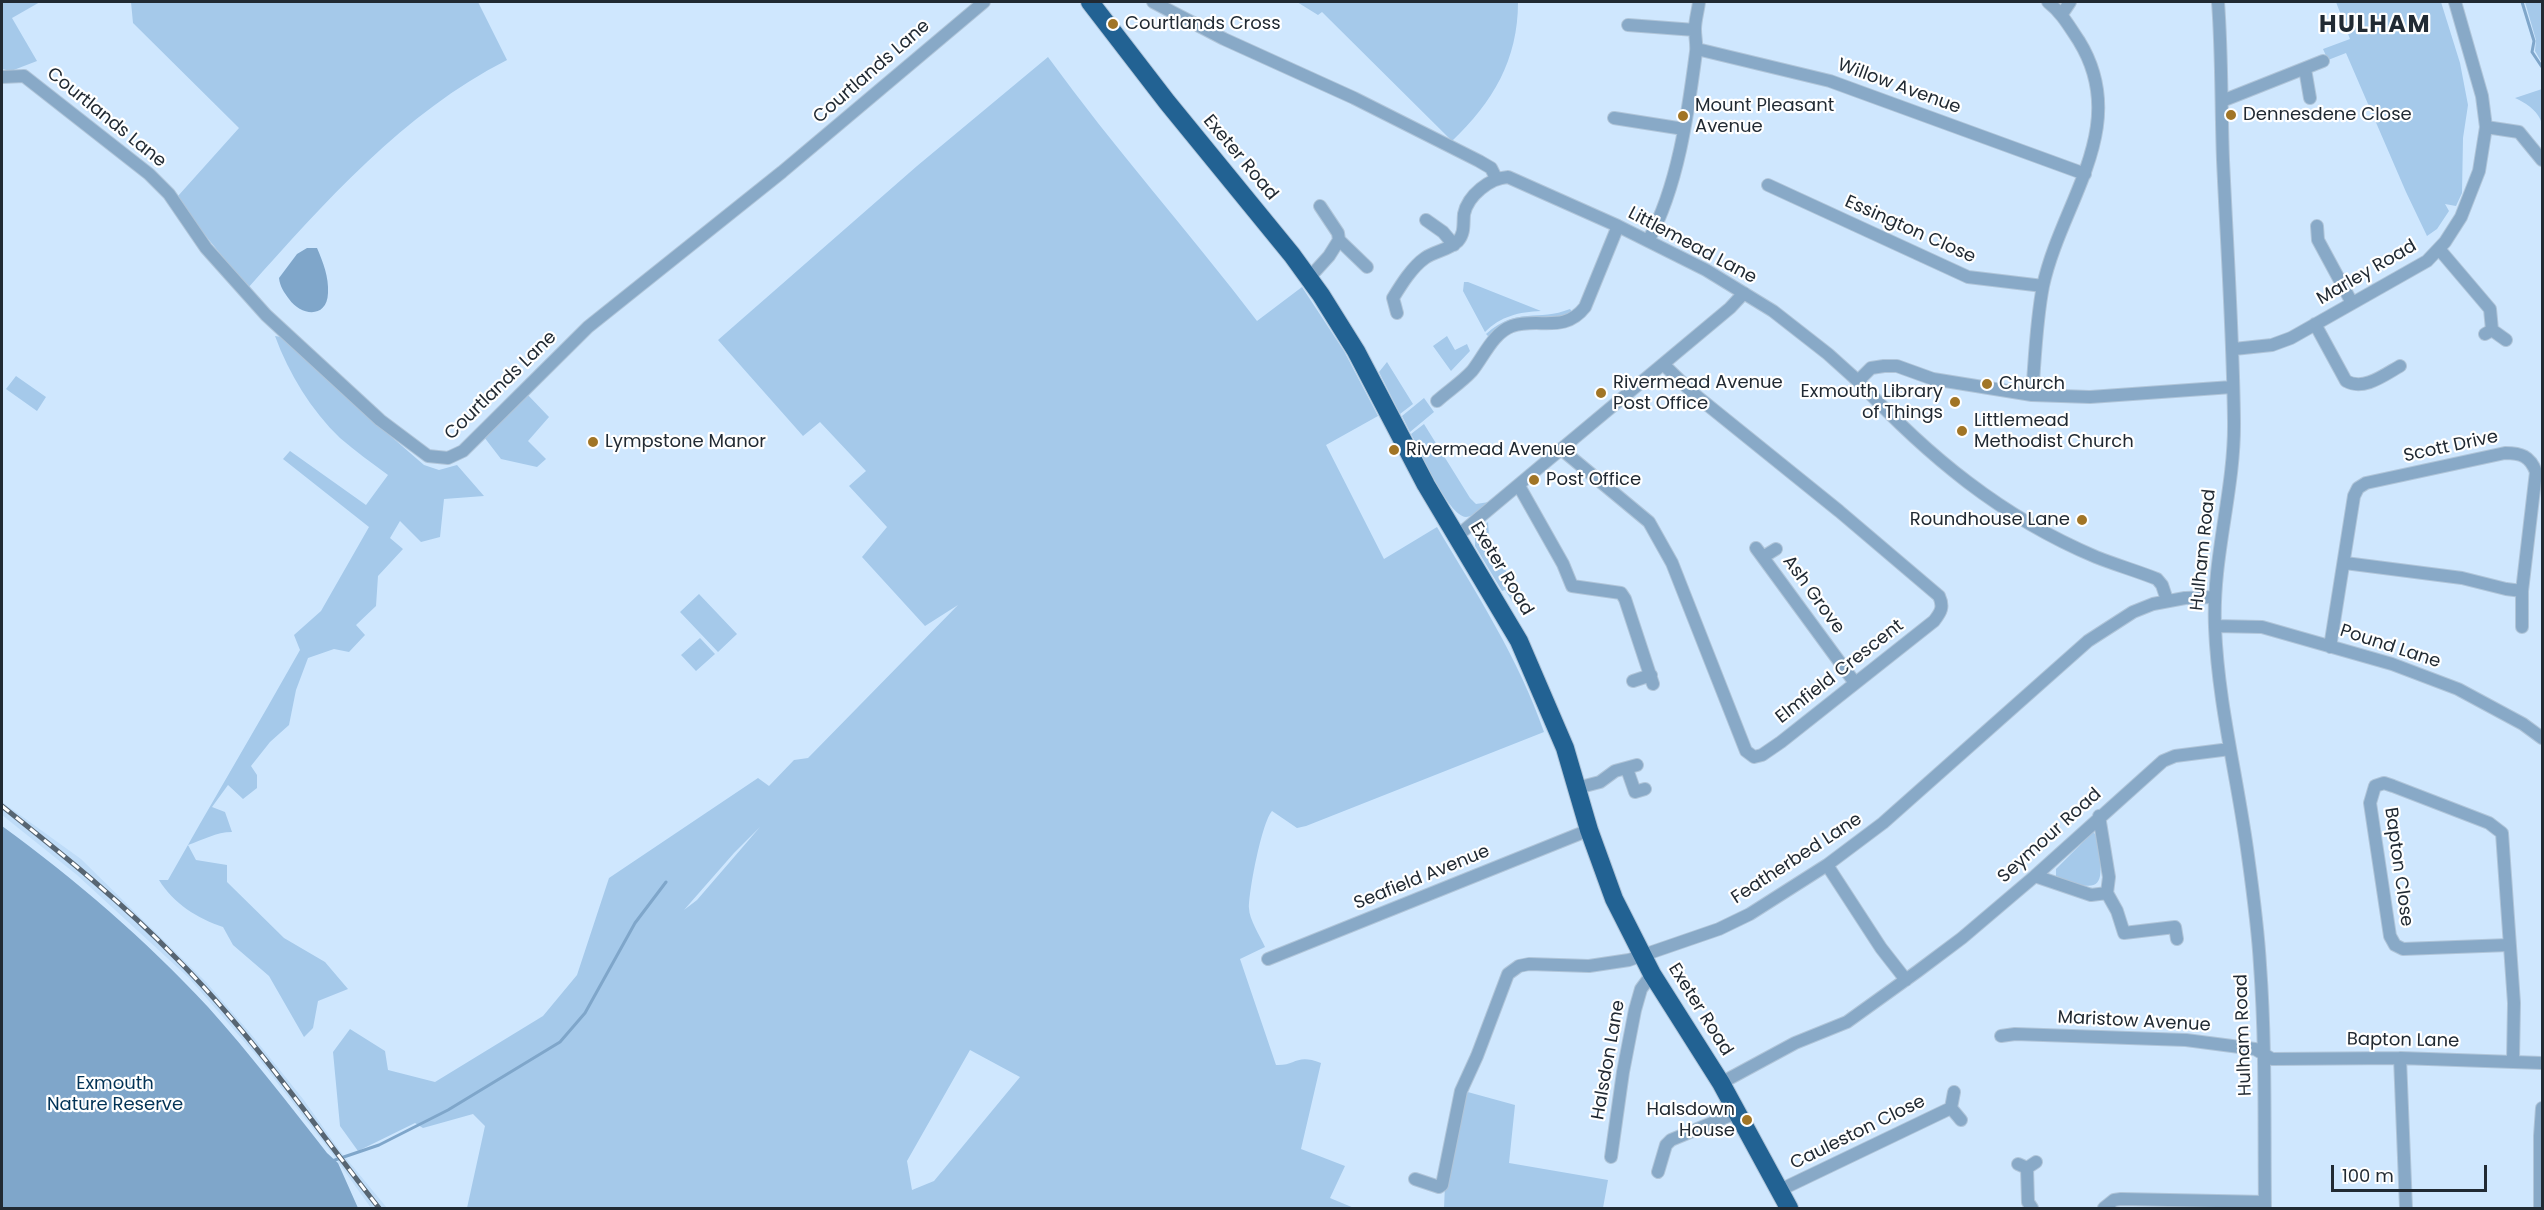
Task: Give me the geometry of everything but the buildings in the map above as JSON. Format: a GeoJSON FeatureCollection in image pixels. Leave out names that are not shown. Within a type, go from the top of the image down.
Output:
{"type":"FeatureCollection","features":[{"type":"Feature","properties":{"kind":"highway","name":"Exeter Road"},"geometry":{"type":"LineString","coordinates":[[1090,2],[1154,86],[1309,278],[1356,351],[1456,537],[1501,607],[1519,641],[1565,748],[1589,830],[1614,899],[1652,974],[1738,1112],[1789,1209]]}},
{"type":"Feature","properties":{"kind":"street","name":"Courtlands Lane"},"geometry":{"type":"LineString","coordinates":[[2,77],[24,76],[149,174],[170,194],[206,248],[265,320],[381,420],[428,456],[448,458],[463,451],[588,327],[782,172],[984,2]]}},
{"type":"Feature","properties":{"kind":"street"},"geometry":{"type":"LineString","coordinates":[[1153,2],[1233,44],[1354,98],[1491,168],[1496,178],[1482,188],[1467,207],[1460,238],[1454,245],[1424,258],[1412,271],[1393,298],[1397,313]]}},
{"type":"Feature","properties":{"kind":"street"},"geometry":{"type":"LineString","coordinates":[[1648,241],[1666,201],[1683,129],[1697,49],[1695,30],[1699,2]]}},
{"type":"Feature","properties":{"kind":"street"},"geometry":{"type":"LineString","coordinates":[[2032,395],[2043,286],[2058,236],[2085,174],[2097,136],[2098,93],[2089,57],[2062,14],[2048,2]]}},
{"type":"Feature","properties":{"kind":"street"},"geometry":{"type":"LineString","coordinates":[[2062,14],[2070,2]]}},
{"type":"Feature","properties":{"kind":"street","name":"Hulham Road"},"geometry":{"type":"LineString","coordinates":[[2218,2],[2234,349],[2232,387],[2234,422],[2232,459],[2219,544],[2214,597],[2215,626],[2217,662],[2247,852],[2260,961],[2264,1056],[2265,1205]]}},
{"type":"Feature","properties":{"kind":"street","name":"Marley Road"},"geometry":{"type":"LineString","coordinates":[[2234,349],[2272,345],[2291,338],[2427,261],[2439,249],[2461,217],[2472,193],[2482,158],[2486,127],[2482,96],[2455,2]]}},
{"type":"Feature","properties":{"kind":"street"},"geometry":{"type":"LineString","coordinates":[[1628,25],[1695,30]]}},
{"type":"Feature","properties":{"kind":"street","name":"Willow Avenue"},"geometry":{"type":"LineString","coordinates":[[1697,49],[1830,81],[2085,174]]}},
{"type":"Feature","properties":{"kind":"street"},"geometry":{"type":"LineString","coordinates":[[2222,101],[2323,61]]}},
{"type":"Feature","properties":{"kind":"street"},"geometry":{"type":"LineString","coordinates":[[2305,69],[2310,98]]}},
{"type":"Feature","properties":{"kind":"street"},"geometry":{"type":"LineString","coordinates":[[1614,118],[1683,129]]}},
{"type":"Feature","properties":{"kind":"street"},"geometry":{"type":"LineString","coordinates":[[2486,127],[2519,132],[2542,160]]}},
{"type":"Feature","properties":{"kind":"street","name":"Littlemead Lane"},"geometry":{"type":"LineString","coordinates":[[1496,178],[1508,177],[1517,180],[1618,226],[1706,270],[1802,332],[1858,381]]}},
{"type":"Feature","properties":{"kind":"street","name":"Essington Close"},"geometry":{"type":"LineString","coordinates":[[1768,185],[1968,277],[2043,286]]}},
{"type":"Feature","properties":{"kind":"street"},"geometry":{"type":"LineString","coordinates":[[1320,206],[1338,233],[1339,240],[1367,267]]}},
{"type":"Feature","properties":{"kind":"street"},"geometry":{"type":"LineString","coordinates":[[1426,220],[1443,232],[1454,245]]}},
{"type":"Feature","properties":{"kind":"street"},"geometry":{"type":"LineString","coordinates":[[1437,401],[1471,372],[1501,332],[1512,326],[1569,322],[1578,316],[1585,308],[1618,226]]}},
{"type":"Feature","properties":{"kind":"street"},"geometry":{"type":"LineString","coordinates":[[2317,226],[2318,240],[2352,303]]}},
{"type":"Feature","properties":{"kind":"street"},"geometry":{"type":"LineString","coordinates":[[1309,278],[1329,256],[1339,240]]}},
{"type":"Feature","properties":{"kind":"street"},"geometry":{"type":"LineString","coordinates":[[2439,249],[2490,309],[2488,332],[2506,340]]}},
{"type":"Feature","properties":{"kind":"street"},"geometry":{"type":"LineString","coordinates":[[1456,537],[1730,308],[1744,293]]}},
{"type":"Feature","properties":{"kind":"street"},"geometry":{"type":"LineString","coordinates":[[2315,324],[2346,381],[2352,384],[2362,385],[2400,366]]}},
{"type":"Feature","properties":{"kind":"street","name":"Elmfield Crescent"},"geometry":{"type":"LineString","coordinates":[[1561,449],[1649,522],[1656,531],[1672,563],[1746,751],[1754,757],[1762,755],[1934,621],[1941,612],[1942,604],[1939,596],[1839,511],[1694,394],[1663,364]]}},
{"type":"Feature","properties":{"kind":"street"},"geometry":{"type":"LineString","coordinates":[[2167,600],[2162,585],[2157,579],[2097,557],[2043,531],[1983,495],[1924,447],[1858,381],[1872,368],[1897,366],[1933,379],[2032,395],[2090,397],[2232,387]]}},
{"type":"Feature","properties":{"kind":"street","name":"Scott Drive"},"geometry":{"type":"LineString","coordinates":[[2330,646],[2354,496],[2358,488],[2366,483],[2505,453],[2525,456],[2532,463],[2536,472],[2522,591],[2522,627]]}},
{"type":"Feature","properties":{"kind":"street"},"geometry":{"type":"LineString","coordinates":[[1519,486],[1558,554],[1572,586],[1621,593],[1625,599],[1652,679],[1633,681]]}},
{"type":"Feature","properties":{"kind":"street","name":"Ash Grove"},"geometry":{"type":"LineString","coordinates":[[1776,549],[1759,552],[1855,683]]}},
{"type":"Feature","properties":{"kind":"street"},"geometry":{"type":"LineString","coordinates":[[2345,563],[2462,578],[2522,591]]}},
{"type":"Feature","properties":{"kind":"street","name":"Featherbed Lane"},"geometry":{"type":"LineString","coordinates":[[1415,1179],[1439,1187],[1442,1185],[1461,1091],[1511,970],[1528,964],[1589,966],[1629,960],[1719,929],[1750,914],[1827,865],[1883,823],[2088,641],[2133,612],[2167,600],[2214,597]]}},
{"type":"Feature","properties":{"kind":"street","name":"Pound Lane"},"geometry":{"type":"LineString","coordinates":[[2215,626],[2262,627],[2392,664],[2458,689],[2523,724],[2542,738]]}},
{"type":"Feature","properties":{"kind":"street","name":"Seymour Road"},"geometry":{"type":"LineString","coordinates":[[1721,1083],[1795,1043],[1847,1022],[1906,980],[1962,938],[2035,876],[2099,816],[2163,761],[2175,756],[2230,748]]}},
{"type":"Feature","properties":{"kind":"street"},"geometry":{"type":"LineString","coordinates":[[1577,788],[1600,782],[1615,771],[1632,767],[1635,792],[1645,789]]}},
{"type":"Feature","properties":{"kind":"street","name":"Bapton Close"},"geometry":{"type":"LineString","coordinates":[[2509,945],[2403,949],[2395,945],[2390,936],[2370,803],[2375,786],[2384,783],[2393,786],[2489,823],[2502,832],[2514,1003],[2512,1061]]}},
{"type":"Feature","properties":{"kind":"street"},"geometry":{"type":"LineString","coordinates":[[2099,816],[2109,877],[2107,893],[2117,911],[2124,933],[2175,927],[2177,939]]}},
{"type":"Feature","properties":{"kind":"street","name":"Seafield Avenue"},"geometry":{"type":"LineString","coordinates":[[1268,959],[1589,830]]}},
{"type":"Feature","properties":{"kind":"street"},"geometry":{"type":"LineString","coordinates":[[1827,865],[1881,948],[1906,980]]}},
{"type":"Feature","properties":{"kind":"street"},"geometry":{"type":"LineString","coordinates":[[2035,876],[2091,895],[2107,893]]}},
{"type":"Feature","properties":{"kind":"street","name":"Halsdon Lane"},"geometry":{"type":"LineString","coordinates":[[1611,1157],[1623,1072],[1635,1010],[1641,989],[1652,974]]}},
{"type":"Feature","properties":{"kind":"street","name":"Maristow Avenue"},"geometry":{"type":"LineString","coordinates":[[2001,1036],[2015,1034],[2186,1040],[2255,1049],[2264,1056]]}},
{"type":"Feature","properties":{"kind":"street","name":"Bapton Lane"},"geometry":{"type":"LineString","coordinates":[[2264,1056],[2272,1059],[2400,1058],[2542,1063]]}},
{"type":"Feature","properties":{"kind":"street"},"geometry":{"type":"LineString","coordinates":[[2400,1058],[2406,1209]]}},
{"type":"Feature","properties":{"kind":"street","name":"Cauleston Close"},"geometry":{"type":"LineString","coordinates":[[1951,1108],[1954,1092]]}},
{"type":"Feature","properties":{"kind":"street","name":"Cauleston Close"},"geometry":{"type":"LineString","coordinates":[[1951,1108],[1961,1120]]}},
{"type":"Feature","properties":{"kind":"street","name":"Cauleston Close"},"geometry":{"type":"LineString","coordinates":[[1780,1190],[1951,1108]]}},
{"type":"Feature","properties":{"kind":"street"},"geometry":{"type":"LineString","coordinates":[[2540,1209],[2542,1108]]}},
{"type":"Feature","properties":{"kind":"street"},"geometry":{"type":"LineString","coordinates":[[1658,1172],[1666,1145],[1671,1140],[1738,1112]]}},
{"type":"Feature","properties":{"kind":"street"},"geometry":{"type":"LineString","coordinates":[[2027,1165],[2028,1202],[2032,1209]]}},
{"type":"Feature","properties":{"kind":"street"},"geometry":{"type":"LineString","coordinates":[[2104,1209],[2114,1200],[2121,1199],[2265,1205]]}},
{"type":"Feature","properties":{"kind":"shaded area"},"geometry":{"type":"Polygon","coordinates":[[[2,2],[40,2],[12,18],[37,61],[11,71],[2,69],[2,2]]]}},
{"type":"Feature","properties":{"kind":"shaded area"},"geometry":{"type":"Polygon","coordinates":[[[131,2],[478,2],[507,60],[469,81],[433,106],[367,162],[336,192],[248,288],[184,209],[178,196],[239,128],[133,23],[131,2]]]}},
{"type":"Feature","properties":{"kind":"shaded area"},"geometry":{"type":"Polygon","coordinates":[[[1297,2],[1518,2],[1517,23],[1508,61],[1500,79],[1480,111],[1452,141],[1322,12],[1318,15],[1297,2]]]}},
{"type":"Feature","properties":{"kind":"shaded area"},"geometry":{"type":"Polygon","coordinates":[[[2336,2],[2441,2],[2460,63],[2468,105],[2463,138],[2462,193],[2456,206],[2445,204],[2449,211],[2437,229],[2427,236],[2346,53],[2328,60],[2323,49],[2350,39],[2336,2]]]}},
{"type":"Feature","properties":{"kind":"shaded area"},"geometry":{"type":"Polygon","coordinates":[[[2525,2],[2542,2],[2542,63],[2535,51],[2536,40],[2525,2]]]}},
{"type":"Feature","properties":{"kind":"shaded area"},"geometry":{"type":"Polygon","coordinates":[[[1048,57],[1257,321],[1302,287],[1344,351],[1378,416],[1326,445],[1384,559],[1437,527],[1496,627],[1534,705],[1544,732],[1306,826],[1297,828],[1272,811],[1264,828],[1254,872],[1249,912],[1265,947],[1240,959],[1276,1065],[1306,1059],[1321,1063],[1301,1149],[1345,1166],[1330,1198],[1354,1208],[467,1208],[485,1126],[473,1114],[423,1128],[415,1123],[358,1151],[340,1126],[333,1052],[350,1029],[385,1051],[388,1070],[435,1082],[543,1016],[577,975],[609,878],[758,778],[769,786],[794,760],[808,758],[958,605],[925,626],[862,557],[887,527],[849,486],[866,471],[820,422],[803,436],[718,340],[917,166],[1048,57]],[[760,827],[734,853],[684,910],[697,900],[760,827]],[[970,1050],[907,1161],[912,1190],[934,1181],[1020,1077],[970,1050]]]}},
{"type":"Feature","properties":{"kind":"shaded area"},"geometry":{"type":"Polygon","coordinates":[[[2542,89],[2542,125],[2541,120],[2528,105],[2515,98],[2542,89]]]}},
{"type":"Feature","properties":{"kind":"shaded area"},"geometry":{"type":"Polygon","coordinates":[[[307,248],[317,248],[328,281],[327,301],[318,311],[313,312],[294,305],[282,289],[279,278],[297,254],[307,248]]]}},
{"type":"Feature","properties":{"kind":"shaded area"},"geometry":{"type":"Polygon","coordinates":[[[1464,282],[1541,311],[1511,316],[1497,322],[1485,332],[1463,291],[1464,282]]]}},
{"type":"Feature","properties":{"kind":"shaded area"},"geometry":{"type":"Polygon","coordinates":[[[1570,309],[1573,313],[1489,337],[1486,334],[1497,325],[1518,317],[1558,313],[1570,309]]]}},
{"type":"Feature","properties":{"kind":"shaded area"},"geometry":{"type":"Polygon","coordinates":[[[275,336],[287,338],[315,362],[387,433],[424,465],[439,470],[457,465],[484,496],[444,499],[440,537],[421,542],[400,521],[390,538],[403,549],[378,576],[376,606],[356,625],[365,635],[349,652],[334,649],[308,658],[296,690],[289,725],[270,742],[251,766],[257,775],[257,788],[243,799],[228,785],[212,807],[225,812],[232,832],[215,835],[188,845],[196,860],[227,865],[227,882],[284,938],[325,962],[348,989],[318,1001],[313,1028],[304,1037],[269,976],[233,945],[223,927],[187,909],[165,889],[159,880],[168,880],[201,822],[267,708],[300,650],[294,635],[321,611],[369,527],[283,459],[290,451],[366,505],[388,475],[340,438],[320,416],[294,378],[275,336]]]}},
{"type":"Feature","properties":{"kind":"shaded area"},"geometry":{"type":"Polygon","coordinates":[[[1447,336],[1455,350],[1467,344],[1470,351],[1451,371],[1433,346],[1447,336]]]}},
{"type":"Feature","properties":{"kind":"shaded area"},"geometry":{"type":"Polygon","coordinates":[[[1387,362],[1413,404],[1400,414],[1379,372],[1387,362]]]}},
{"type":"Feature","properties":{"kind":"shaded area"},"geometry":{"type":"Polygon","coordinates":[[[16,376],[46,397],[37,411],[6,389],[16,376]]]}},
{"type":"Feature","properties":{"kind":"shaded area"},"geometry":{"type":"Polygon","coordinates":[[[526,393],[549,417],[528,441],[546,459],[537,467],[501,459],[484,437],[526,393]]]}},
{"type":"Feature","properties":{"kind":"shaded area"},"geometry":{"type":"Polygon","coordinates":[[[1424,398],[1434,412],[1410,432],[1402,416],[1424,398]]]}},
{"type":"Feature","properties":{"kind":"shaded area"},"geometry":{"type":"Polygon","coordinates":[[[1424,424],[1470,498],[1476,504],[1489,502],[1472,515],[1466,517],[1459,514],[1451,506],[1428,467],[1411,434],[1424,424]]]}},
{"type":"Feature","properties":{"kind":"shaded area"},"geometry":{"type":"Polygon","coordinates":[[[1488,522],[1489,536],[1518,596],[1523,597],[1512,601],[1505,590],[1502,591],[1475,546],[1475,535],[1488,522]]]}},
{"type":"Feature","properties":{"kind":"shaded area"},"geometry":{"type":"Polygon","coordinates":[[[699,594],[737,634],[718,652],[680,612],[699,594]]]}},
{"type":"Feature","properties":{"kind":"shaded area"},"geometry":{"type":"Polygon","coordinates":[[[700,638],[715,654],[696,671],[681,655],[700,638]]]}},
{"type":"Feature","properties":{"kind":"shaded area"},"geometry":{"type":"Polygon","coordinates":[[[2,802],[81,859],[206,982],[303,1099],[340,1151],[387,1208],[371,1208],[256,1055],[189,978],[77,875],[2,815],[2,802]]]}},
{"type":"Feature","properties":{"kind":"shaded area","name":"Exmouth Nature Reserve"},"geometry":{"type":"Polygon","coordinates":[[[2,826],[109,911],[208,1007],[327,1153],[338,1163],[358,1208],[2,1208],[2,826]]]}},
{"type":"Feature","properties":{"kind":"shaded area"},"geometry":{"type":"Polygon","coordinates":[[[2093,832],[2097,836],[2099,851],[2098,881],[2093,885],[2085,886],[2056,876],[2056,869],[2093,832]]]}},
{"type":"Feature","properties":{"kind":"shaded area"},"geometry":{"type":"Polygon","coordinates":[[[1464,1091],[1515,1105],[1509,1163],[1608,1180],[1603,1208],[1444,1208],[1445,1185],[1464,1091]]]}},
{"type":"Feature","properties":{"kind":"waterway"},"geometry":{"type":"LineString","coordinates":[[2522,2],[2534,41],[2532,52],[2542,67]]}},
{"type":"Feature","properties":{"kind":"waterway"},"geometry":{"type":"LineString","coordinates":[[332,1161],[379,1145],[448,1110],[560,1042],[585,1013],[635,923],[666,882]]}},
{"type":"Feature","properties":{"kind":"railway"},"geometry":{"type":"LineString","coordinates":[[2,806],[113,898],[204,987],[256,1048],[379,1208]]}},
{"type":"Feature","properties":{"kind":"place","name":"Courtlands Cross"},"geometry":{"type":"Point","coordinates":[1113,24]}},
{"type":"Feature","properties":{"kind":"place","name":"Dennesdene Close"},"geometry":{"type":"Point","coordinates":[2231,115]}},
{"type":"Feature","properties":{"kind":"place","name":"Mount Pleasant Avenue"},"geometry":{"type":"Point","coordinates":[1683,116]}},
{"type":"Feature","properties":{"kind":"place","name":"Church"},"geometry":{"type":"Point","coordinates":[1987,384]}},
{"type":"Feature","properties":{"kind":"place","name":"Rivermead Avenue Post Office"},"geometry":{"type":"Point","coordinates":[1601,393]}},
{"type":"Feature","properties":{"kind":"place","name":"Exmouth Library of Things"},"geometry":{"type":"Point","coordinates":[1955,402]}},
{"type":"Feature","properties":{"kind":"place","name":"Littlemead Methodist Church"},"geometry":{"type":"Point","coordinates":[1962,431]}},
{"type":"Feature","properties":{"kind":"place","name":"Lympstone Manor"},"geometry":{"type":"Point","coordinates":[593,442]}},
{"type":"Feature","properties":{"kind":"place","name":"Rivermead Avenue"},"geometry":{"type":"Point","coordinates":[1394,450]}},
{"type":"Feature","properties":{"kind":"place","name":"Post Office"},"geometry":{"type":"Point","coordinates":[1534,480]}},
{"type":"Feature","properties":{"kind":"place","name":"Roundhouse Lane"},"geometry":{"type":"Point","coordinates":[2082,520]}},
{"type":"Feature","properties":{"kind":"place","name":"Halsdown House"},"geometry":{"type":"Point","coordinates":[1747,1120]}},
{"type":"Feature","properties":{"kind":"district","name":"HULHAM"},"geometry":{"type":"Point","coordinates":[2375,26]}}]}
